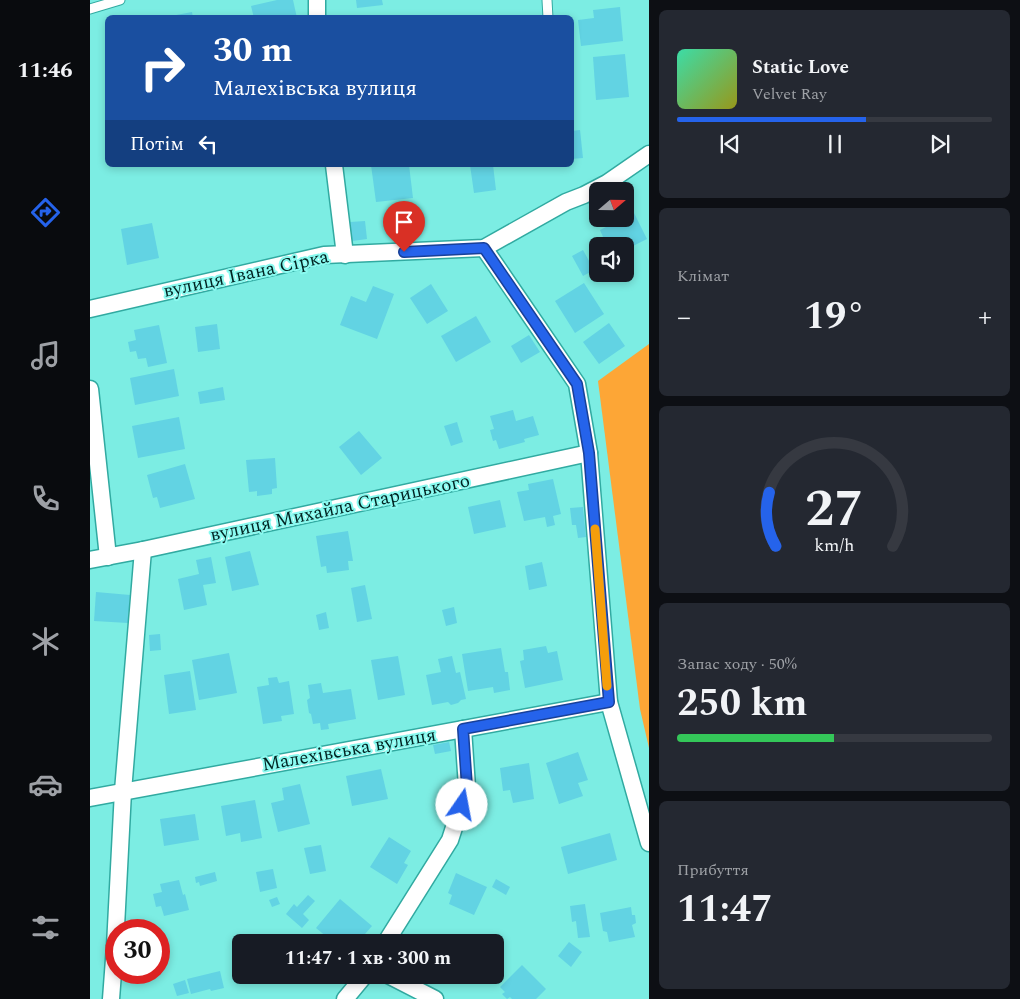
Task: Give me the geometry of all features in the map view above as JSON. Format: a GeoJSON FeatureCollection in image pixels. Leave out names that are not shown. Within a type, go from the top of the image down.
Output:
{"type":"FeatureCollection","features":[{"type":"Feature","properties":{"kind":"street"},"geometry":{"type":"LineString","coordinates":[[317,0],[317,15]]}},
{"type":"Feature","properties":{"kind":"street","name":"вулиця Івана Сірка"},"geometry":{"type":"LineString","coordinates":[[90,309],[324,255],[484,248],[566,202],[584,196],[607,183],[649,154]]}},
{"type":"Feature","properties":{"kind":"street"},"geometry":{"type":"LineString","coordinates":[[334,167],[345,254]]}},
{"type":"Feature","properties":{"kind":"street"},"geometry":{"type":"LineString","coordinates":[[484,248],[577,384],[589,453],[609,702],[649,843]]}},
{"type":"Feature","properties":{"kind":"street"},"geometry":{"type":"LineString","coordinates":[[90,389],[108,557]]}},
{"type":"Feature","properties":{"kind":"street","name":"вулиця Михайла Старицького"},"geometry":{"type":"LineString","coordinates":[[90,560],[589,453]]}},
{"type":"Feature","properties":{"kind":"street"},"geometry":{"type":"LineString","coordinates":[[111,999],[123,791],[143,550]]}},
{"type":"Feature","properties":{"kind":"street","name":"Малехівська вулиця"},"geometry":{"type":"LineString","coordinates":[[90,798],[609,702]]}},
{"type":"Feature","properties":{"kind":"street"},"geometry":{"type":"LineString","coordinates":[[391,934],[450,840],[467,787],[463,729]]}},
{"type":"Feature","properties":{"kind":"street"},"geometry":{"type":"LineString","coordinates":[[345,999],[358,984]]}},
{"type":"Feature","properties":{"kind":"street"},"geometry":{"type":"LineString","coordinates":[[406,984],[435,999]]}},
{"type":"Feature","properties":{"kind":"lane"},"geometry":{"type":"LineString","coordinates":[[90,9],[120,0]]}},
{"type":"Feature","properties":{"kind":"lane"},"geometry":{"type":"LineString","coordinates":[[547,0],[548,15]]}},
{"type":"Feature","properties":{"kind":"shaded area"},"geometry":{"type":"Polygon","coordinates":[[[649,344],[649,748],[640,709],[598,381],[649,344]]]}},
{"type":"Feature","properties":{"kind":"building"},"geometry":{"type":"Polygon","coordinates":[[[277,0],[293,0],[296,15],[253,15],[251,6],[277,0]]]}},
{"type":"Feature","properties":{"kind":"building"},"geometry":{"type":"Polygon","coordinates":[[[356,0],[382,0],[383,5],[357,8],[356,0]]]}},
{"type":"Feature","properties":{"kind":"building"},"geometry":{"type":"Polygon","coordinates":[[[620,7],[623,41],[581,46],[578,20],[594,18],[593,10],[620,7]]]}},
{"type":"Feature","properties":{"kind":"building"},"geometry":{"type":"Polygon","coordinates":[[[192,12],[192,15],[176,15],[192,12]]]}},
{"type":"Feature","properties":{"kind":"building"},"geometry":{"type":"Polygon","coordinates":[[[625,54],[629,97],[596,100],[593,57],[625,54]]]}},
{"type":"Feature","properties":{"kind":"building"},"geometry":{"type":"Polygon","coordinates":[[[580,130],[583,158],[574,159],[574,131],[580,130]]]}},
{"type":"Feature","properties":{"kind":"building"},"geometry":{"type":"Polygon","coordinates":[[[371,167],[409,167],[413,198],[376,202],[371,167]]]}},
{"type":"Feature","properties":{"kind":"building"},"geometry":{"type":"Polygon","coordinates":[[[470,167],[493,167],[496,190],[474,193],[470,167]]]}},
{"type":"Feature","properties":{"kind":"building"},"geometry":{"type":"Polygon","coordinates":[[[634,213],[647,239],[634,246],[634,237],[603,237],[600,230],[604,228],[634,228],[634,213]]]}},
{"type":"Feature","properties":{"kind":"building"},"geometry":{"type":"Polygon","coordinates":[[[365,221],[367,239],[352,241],[350,222],[365,221]]]}},
{"type":"Feature","properties":{"kind":"building"},"geometry":{"type":"Polygon","coordinates":[[[152,223],[159,258],[127,265],[121,229],[152,223]]]}},
{"type":"Feature","properties":{"kind":"building"},"geometry":{"type":"Polygon","coordinates":[[[583,250],[589,261],[589,273],[583,276],[572,256],[583,250]]]}},
{"type":"Feature","properties":{"kind":"building"},"geometry":{"type":"Polygon","coordinates":[[[584,283],[604,314],[575,333],[555,301],[584,283]]]}},
{"type":"Feature","properties":{"kind":"building"},"geometry":{"type":"Polygon","coordinates":[[[431,284],[448,311],[427,324],[410,298],[431,284]]]}},
{"type":"Feature","properties":{"kind":"building"},"geometry":{"type":"Polygon","coordinates":[[[373,286],[394,294],[377,339],[340,325],[351,296],[366,302],[373,286]]]}},
{"type":"Feature","properties":{"kind":"building"},"geometry":{"type":"Polygon","coordinates":[[[476,316],[491,342],[456,362],[441,336],[476,316]]]}},
{"type":"Feature","properties":{"kind":"building"},"geometry":{"type":"Polygon","coordinates":[[[609,323],[625,346],[599,364],[583,342],[609,323]]]}},
{"type":"Feature","properties":{"kind":"building"},"geometry":{"type":"Polygon","coordinates":[[[217,324],[220,349],[198,352],[195,327],[217,324]]]}},
{"type":"Feature","properties":{"kind":"building"},"geometry":{"type":"Polygon","coordinates":[[[159,325],[167,363],[148,367],[146,358],[138,359],[136,351],[130,352],[128,342],[136,340],[134,330],[159,325]]]}},
{"type":"Feature","properties":{"kind":"building"},"geometry":{"type":"Polygon","coordinates":[[[529,335],[540,352],[521,363],[511,346],[529,335]]]}},
{"type":"Feature","properties":{"kind":"building"},"geometry":{"type":"Polygon","coordinates":[[[174,369],[179,396],[135,405],[130,378],[174,369]]]}},
{"type":"Feature","properties":{"kind":"building"},"geometry":{"type":"Polygon","coordinates":[[[223,387],[225,400],[200,404],[198,392],[223,387]]]}},
{"type":"Feature","properties":{"kind":"building"},"geometry":{"type":"Polygon","coordinates":[[[513,410],[516,421],[533,416],[539,435],[524,439],[525,442],[499,449],[496,440],[493,441],[490,430],[494,429],[490,416],[513,410]]]}},
{"type":"Feature","properties":{"kind":"building"},"geometry":{"type":"Polygon","coordinates":[[[179,417],[185,449],[138,458],[132,426],[179,417]]]}},
{"type":"Feature","properties":{"kind":"building"},"geometry":{"type":"Polygon","coordinates":[[[457,422],[463,442],[451,446],[444,426],[457,422]]]}},
{"type":"Feature","properties":{"kind":"building"},"geometry":{"type":"Polygon","coordinates":[[[359,431],[382,458],[361,475],[339,447],[359,431]]]}},
{"type":"Feature","properties":{"kind":"building"},"geometry":{"type":"Polygon","coordinates":[[[275,458],[277,488],[272,489],[272,494],[257,496],[257,491],[249,492],[246,460],[275,458]]]}},
{"type":"Feature","properties":{"kind":"building"},"geometry":{"type":"Polygon","coordinates":[[[185,464],[195,499],[160,508],[157,497],[153,498],[147,475],[185,464]]]}},
{"type":"Feature","properties":{"kind":"building"},"geometry":{"type":"Polygon","coordinates":[[[553,479],[561,514],[553,516],[555,525],[547,527],[545,517],[524,521],[517,492],[529,490],[528,484],[553,479]]]}},
{"type":"Feature","properties":{"kind":"building"},"geometry":{"type":"Polygon","coordinates":[[[500,500],[506,527],[474,534],[468,507],[500,500]]]}},
{"type":"Feature","properties":{"kind":"building"},"geometry":{"type":"Polygon","coordinates":[[[583,507],[586,537],[578,538],[576,525],[572,525],[570,508],[583,507]]]}},
{"type":"Feature","properties":{"kind":"building"},"geometry":{"type":"Polygon","coordinates":[[[348,531],[353,561],[348,561],[349,570],[327,573],[326,566],[321,567],[316,536],[348,531]]]}},
{"type":"Feature","properties":{"kind":"building"},"geometry":{"type":"Polygon","coordinates":[[[250,551],[259,585],[232,591],[225,557],[250,551]]]}},
{"type":"Feature","properties":{"kind":"building"},"geometry":{"type":"Polygon","coordinates":[[[211,557],[216,583],[203,585],[207,605],[184,610],[178,579],[199,574],[196,560],[211,557]]]}},
{"type":"Feature","properties":{"kind":"building"},"geometry":{"type":"Polygon","coordinates":[[[542,562],[547,586],[529,590],[525,566],[542,562]]]}},
{"type":"Feature","properties":{"kind":"building"},"geometry":{"type":"Polygon","coordinates":[[[365,585],[372,619],[357,622],[351,588],[365,585]]]}},
{"type":"Feature","properties":{"kind":"building"},"geometry":{"type":"Polygon","coordinates":[[[96,592],[130,595],[128,623],[94,621],[96,592]]]}},
{"type":"Feature","properties":{"kind":"building"},"geometry":{"type":"Polygon","coordinates":[[[454,607],[457,623],[446,626],[442,610],[454,607]]]}},
{"type":"Feature","properties":{"kind":"building"},"geometry":{"type":"Polygon","coordinates":[[[326,612],[329,628],[319,630],[316,615],[326,612]]]}},
{"type":"Feature","properties":{"kind":"building"},"geometry":{"type":"Polygon","coordinates":[[[160,634],[161,650],[150,651],[149,635],[160,634]]]}},
{"type":"Feature","properties":{"kind":"building"},"geometry":{"type":"Polygon","coordinates":[[[546,646],[548,653],[557,651],[563,680],[525,688],[520,661],[524,660],[523,650],[546,646]]]}},
{"type":"Feature","properties":{"kind":"building"},"geometry":{"type":"Polygon","coordinates":[[[501,648],[505,672],[508,672],[510,690],[494,693],[493,687],[468,691],[462,654],[501,648]]]}},
{"type":"Feature","properties":{"kind":"building"},"geometry":{"type":"Polygon","coordinates":[[[229,653],[237,693],[199,700],[192,660],[229,653]]]}},
{"type":"Feature","properties":{"kind":"building"},"geometry":{"type":"Polygon","coordinates":[[[398,656],[405,695],[378,700],[371,660],[398,656]]]}},
{"type":"Feature","properties":{"kind":"building"},"geometry":{"type":"Polygon","coordinates":[[[452,656],[456,673],[460,672],[466,699],[451,705],[448,702],[432,705],[426,675],[441,672],[438,659],[452,656]]]}},
{"type":"Feature","properties":{"kind":"building"},"geometry":{"type":"Polygon","coordinates":[[[190,671],[196,710],[169,714],[164,675],[190,671]]]}},
{"type":"Feature","properties":{"kind":"building"},"geometry":{"type":"Polygon","coordinates":[[[277,677],[279,683],[289,681],[294,714],[281,716],[282,721],[263,724],[257,687],[269,685],[268,678],[277,677]]]}},
{"type":"Feature","properties":{"kind":"building"},"geometry":{"type":"Polygon","coordinates":[[[321,683],[323,693],[351,689],[356,719],[328,724],[329,729],[321,730],[320,723],[313,724],[307,700],[310,698],[308,685],[321,683]]]}},
{"type":"Feature","properties":{"kind":"building"},"geometry":{"type":"Polygon","coordinates":[[[449,742],[451,751],[435,754],[433,745],[449,742]]]}},
{"type":"Feature","properties":{"kind":"building"},"geometry":{"type":"Polygon","coordinates":[[[578,752],[588,780],[578,783],[583,796],[559,804],[546,763],[578,752]]]}},
{"type":"Feature","properties":{"kind":"building"},"geometry":{"type":"Polygon","coordinates":[[[529,763],[534,799],[513,803],[510,790],[503,791],[500,768],[529,763]]]}},
{"type":"Feature","properties":{"kind":"building"},"geometry":{"type":"Polygon","coordinates":[[[381,769],[388,799],[352,806],[346,776],[381,769]]]}},
{"type":"Feature","properties":{"kind":"building"},"geometry":{"type":"Polygon","coordinates":[[[300,784],[310,824],[278,832],[271,803],[284,800],[282,788],[300,784]]]}},
{"type":"Feature","properties":{"kind":"building"},"geometry":{"type":"Polygon","coordinates":[[[255,800],[262,838],[241,842],[240,833],[226,836],[221,806],[255,800]]]}},
{"type":"Feature","properties":{"kind":"building"},"geometry":{"type":"Polygon","coordinates":[[[195,814],[199,840],[164,846],[160,819],[195,814]]]}},
{"type":"Feature","properties":{"kind":"building"},"geometry":{"type":"Polygon","coordinates":[[[610,833],[617,860],[568,874],[561,847],[610,833]]]}},
{"type":"Feature","properties":{"kind":"building"},"geometry":{"type":"Polygon","coordinates":[[[389,837],[411,851],[404,863],[408,865],[397,884],[370,867],[389,837]]]}},
{"type":"Feature","properties":{"kind":"building"},"geometry":{"type":"Polygon","coordinates":[[[321,845],[326,871],[310,874],[304,848],[321,845]]]}},
{"type":"Feature","properties":{"kind":"building"},"geometry":{"type":"Polygon","coordinates":[[[273,869],[277,888],[260,892],[256,872],[273,869]]]}},
{"type":"Feature","properties":{"kind":"building"},"geometry":{"type":"Polygon","coordinates":[[[215,872],[217,881],[200,886],[199,882],[196,883],[195,877],[215,872]]]}},
{"type":"Feature","properties":{"kind":"building"},"geometry":{"type":"Polygon","coordinates":[[[456,873],[487,887],[474,915],[449,904],[452,895],[448,893],[456,873]]]}},
{"type":"Feature","properties":{"kind":"building"},"geometry":{"type":"Polygon","coordinates":[[[496,879],[510,887],[506,895],[492,887],[496,879]]]}},
{"type":"Feature","properties":{"kind":"building"},"geometry":{"type":"Polygon","coordinates":[[[179,880],[189,910],[164,916],[161,906],[156,907],[153,894],[162,892],[160,884],[179,880]]]}},
{"type":"Feature","properties":{"kind":"building"},"geometry":{"type":"Polygon","coordinates":[[[308,895],[315,901],[303,914],[309,920],[302,928],[286,914],[294,904],[297,907],[308,895]]]}},
{"type":"Feature","properties":{"kind":"building"},"geometry":{"type":"Polygon","coordinates":[[[277,897],[280,904],[272,907],[269,900],[277,897]]]}},
{"type":"Feature","properties":{"kind":"building"},"geometry":{"type":"Polygon","coordinates":[[[340,899],[372,926],[365,934],[323,934],[316,928],[340,899]]]}},
{"type":"Feature","properties":{"kind":"building"},"geometry":{"type":"Polygon","coordinates":[[[585,904],[590,937],[578,938],[576,921],[572,922],[570,906],[585,904]]]}},
{"type":"Feature","properties":{"kind":"building"},"geometry":{"type":"Polygon","coordinates":[[[631,907],[632,915],[635,915],[636,923],[632,925],[635,937],[609,942],[607,932],[603,931],[600,913],[631,907]]]}},
{"type":"Feature","properties":{"kind":"building"},"geometry":{"type":"Polygon","coordinates":[[[569,942],[582,952],[571,967],[558,956],[569,942]]]}},
{"type":"Feature","properties":{"kind":"building"},"geometry":{"type":"Polygon","coordinates":[[[522,965],[546,989],[536,999],[512,999],[510,997],[507,999],[502,994],[505,992],[500,987],[522,965]]]}},
{"type":"Feature","properties":{"kind":"building"},"geometry":{"type":"Polygon","coordinates":[[[220,971],[224,988],[211,991],[210,989],[191,994],[187,979],[220,971]]]}},
{"type":"Feature","properties":{"kind":"building"},"geometry":{"type":"Polygon","coordinates":[[[185,980],[189,993],[177,996],[173,984],[185,980]]]}},
{"type":"Feature","properties":{"kind":"slow traffic"},"geometry":{"type":"LineString","coordinates":[[595,529],[607,686]]}},
{"type":"Feature","properties":{"kind":"route"},"geometry":{"type":"LineString","coordinates":[[404,252],[484,248],[577,384],[589,453],[609,702],[463,729],[467,787],[462,805]]}}]}
